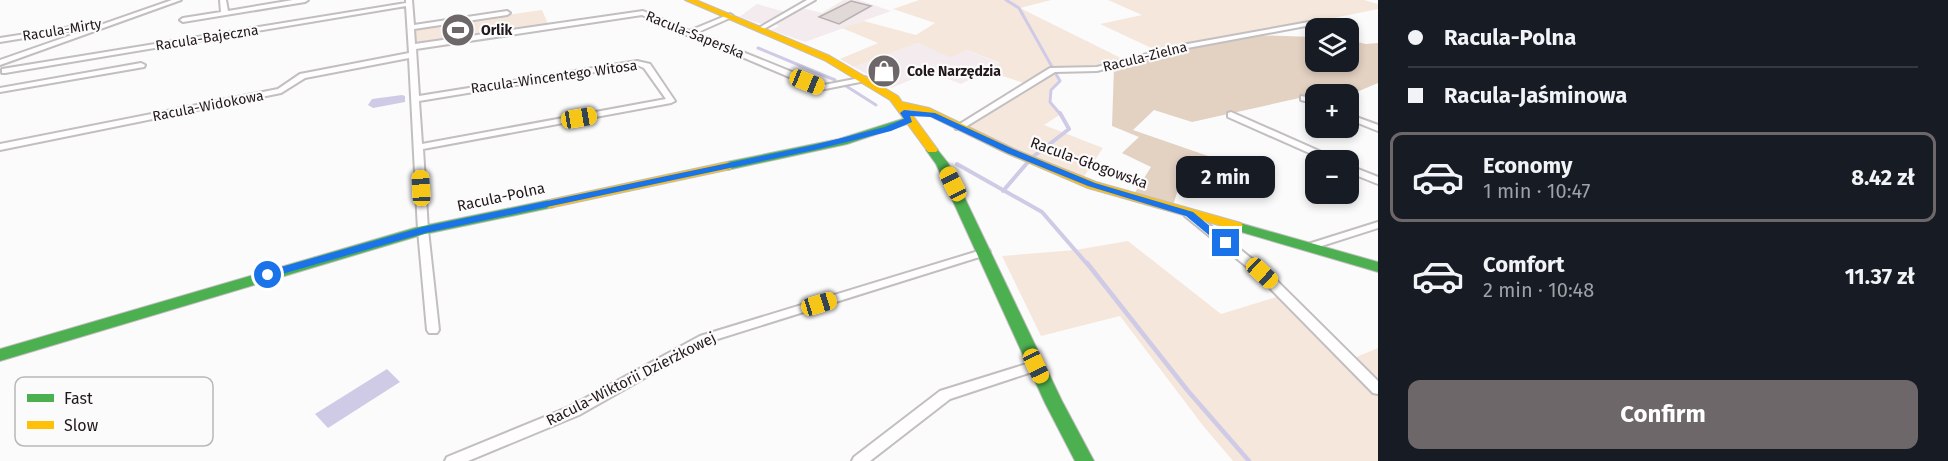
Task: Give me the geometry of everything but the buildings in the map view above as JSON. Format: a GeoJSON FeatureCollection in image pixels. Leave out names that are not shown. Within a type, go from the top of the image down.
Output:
{"type":"FeatureCollection","features":[{"type":"Feature","properties":{"kind":"street"},"geometry":{"type":"LineString","coordinates":[[224,0],[225,13]]}},
{"type":"Feature","properties":{"kind":"street"},"geometry":{"type":"LineString","coordinates":[[183,20],[305,0]]}},
{"type":"Feature","properties":{"kind":"street"},"geometry":{"type":"LineString","coordinates":[[689,0],[827,58],[888,93],[939,158],[985,252],[1036,366],[1085,461]]}},
{"type":"Feature","properties":{"kind":"street"},"geometry":{"type":"LineString","coordinates":[[760,29],[812,0]]}},
{"type":"Feature","properties":{"kind":"street"},"geometry":{"type":"LineString","coordinates":[[0,63],[175,1],[174,12]]}},
{"type":"Feature","properties":{"kind":"street"},"geometry":{"type":"LineString","coordinates":[[409,2],[423,230],[433,330]]}},
{"type":"Feature","properties":{"kind":"street","name":"Racula-Bajeczna"},"geometry":{"type":"LineString","coordinates":[[5,71],[409,2]]}},
{"type":"Feature","properties":{"kind":"street"},"geometry":{"type":"LineString","coordinates":[[411,27],[507,13]]}},
{"type":"Feature","properties":{"kind":"street","name":"Racula-Saperska"},"geometry":{"type":"LineString","coordinates":[[412,51],[639,13],[823,88],[865,79]]}},
{"type":"Feature","properties":{"kind":"street"},"geometry":{"type":"LineString","coordinates":[[689,34],[730,16]]}},
{"type":"Feature","properties":{"kind":"street","name":"Racula-Mirty"},"geometry":{"type":"LineString","coordinates":[[0,40],[123,20]]}},
{"type":"Feature","properties":{"kind":"street","name":"Racula-Zielna"},"geometry":{"type":"LineString","coordinates":[[958,127],[1056,70],[1097,69],[1182,47],[1305,25]]}},
{"type":"Feature","properties":{"kind":"street","name":"Racula-Widokowa"},"geometry":{"type":"LineString","coordinates":[[0,147],[281,91],[303,76],[412,51]]}},
{"type":"Feature","properties":{"kind":"street","name":"Racula-Wincentego Witosa"},"geometry":{"type":"LineString","coordinates":[[414,99],[637,63],[646,66],[671,101],[419,147]]}},
{"type":"Feature","properties":{"kind":"street"},"geometry":{"type":"LineString","coordinates":[[0,90],[141,65]]}},
{"type":"Feature","properties":{"kind":"street","name":"Racula-Głogowska"},"geometry":{"type":"LineString","coordinates":[[904,112],[915,106],[958,127],[1092,184],[1378,267]]}},
{"type":"Feature","properties":{"kind":"street","name":"Racula-Polna"},"geometry":{"type":"LineString","coordinates":[[0,355],[423,230],[814,148],[888,129],[904,112]]}},
{"type":"Feature","properties":{"kind":"street"},"geometry":{"type":"LineString","coordinates":[[1231,115],[1310,150]]}},
{"type":"Feature","properties":{"kind":"street"},"geometry":{"type":"LineString","coordinates":[[1359,120],[1378,128]]}},
{"type":"Feature","properties":{"kind":"street"},"geometry":{"type":"LineString","coordinates":[[1359,173],[1378,181]]}},
{"type":"Feature","properties":{"kind":"street"},"geometry":{"type":"LineString","coordinates":[[1189,214],[1269,279],[1378,389]]}},
{"type":"Feature","properties":{"kind":"street"},"geometry":{"type":"LineString","coordinates":[[1309,247],[1378,225]]}},
{"type":"Feature","properties":{"kind":"street","name":"Racula-Wiktorii Dzierżkowej"},"geometry":{"type":"LineString","coordinates":[[452,461],[574,411],[705,339],[985,252]]}},
{"type":"Feature","properties":{"kind":"street"},"geometry":{"type":"LineString","coordinates":[[858,461],[945,395],[1036,366]]}},
{"type":"Feature","properties":{"kind":"shaded area"},"geometry":{"type":"Polygon","coordinates":[[[843,0],[859,0],[891,11],[805,42],[771,30],[779,26],[773,23],[802,8],[822,13],[843,0]]]}},
{"type":"Feature","properties":{"kind":"shaded area"},"geometry":{"type":"Polygon","coordinates":[[[919,0],[1051,0],[1020,8],[1129,62],[1114,67],[1055,71],[1060,81],[1051,90],[1050,102],[1061,114],[1044,125],[1103,148],[1083,178],[966,127],[1033,86],[987,71],[1000,63],[967,50],[950,57],[918,43],[854,67],[840,59],[878,43],[842,28],[864,21],[916,35],[935,23],[893,9],[919,0]]]}},
{"type":"Feature","properties":{"kind":"shaded area"},"geometry":{"type":"Polygon","coordinates":[[[1108,0],[1364,0],[1378,4],[1378,9],[1334,18],[1305,18],[1305,24],[1162,53],[1100,24],[1142,15],[1108,0]]]}},
{"type":"Feature","properties":{"kind":"shaded area"},"geometry":{"type":"Polygon","coordinates":[[[757,4],[786,12],[762,24],[739,17],[757,4]]]}},
{"type":"Feature","properties":{"kind":"shaded area"},"geometry":{"type":"Polygon","coordinates":[[[542,10],[549,26],[414,43],[414,28],[542,10]]]}},
{"type":"Feature","properties":{"kind":"shaded area"},"geometry":{"type":"Polygon","coordinates":[[[1252,35],[1305,37],[1305,72],[1359,72],[1359,42],[1378,43],[1378,83],[1359,91],[1359,84],[1305,84],[1305,97],[1192,122],[1154,110],[1133,130],[1237,166],[1229,181],[1185,169],[1173,205],[1134,194],[1151,167],[1122,153],[1139,137],[1112,126],[1114,67],[1162,53],[1252,35]]]}},
{"type":"Feature","properties":{"kind":"shaded area"},"geometry":{"type":"Polygon","coordinates":[[[918,43],[950,56],[967,50],[1001,64],[961,84],[935,74],[918,77],[891,88],[854,67],[918,43]]]}},
{"type":"Feature","properties":{"kind":"shaded area"},"geometry":{"type":"Polygon","coordinates":[[[405,96],[405,102],[373,108],[368,105],[372,99],[405,96]]]}},
{"type":"Feature","properties":{"kind":"shaded area"},"geometry":{"type":"Polygon","coordinates":[[[1128,241],[1221,314],[1283,295],[1349,360],[1378,348],[1378,461],[1233,461],[1204,427],[1120,316],[1041,336],[1002,256],[1075,250],[1128,241]]]}},
{"type":"Feature","properties":{"kind":"shaded area"},"geometry":{"type":"Polygon","coordinates":[[[387,369],[400,382],[328,428],[315,414],[387,369]]]}},
{"type":"Feature","properties":{"kind":"waterway"},"geometry":{"type":"LineString","coordinates":[[1006,0],[1019,8],[1060,81],[1051,90],[1050,102],[1061,115]]}},
{"type":"Feature","properties":{"kind":"waterway"},"geometry":{"type":"LineString","coordinates":[[758,48],[835,80]]}},
{"type":"Feature","properties":{"kind":"waterway"},"geometry":{"type":"LineString","coordinates":[[846,86],[876,105]]}},
{"type":"Feature","properties":{"kind":"waterway"},"geometry":{"type":"LineString","coordinates":[[1034,156],[1069,129],[1060,113]]}},
{"type":"Feature","properties":{"kind":"waterway"},"geometry":{"type":"LineString","coordinates":[[1004,190],[1028,162]]}},
{"type":"Feature","properties":{"kind":"waterway"},"geometry":{"type":"LineString","coordinates":[[957,164],[1004,190]]}},
{"type":"Feature","properties":{"kind":"waterway"},"geometry":{"type":"LineString","coordinates":[[1004,190],[1042,212],[1088,265]]}},
{"type":"Feature","properties":{"kind":"waterway"},"geometry":{"type":"LineString","coordinates":[[1087,263],[1188,391],[1249,461]]}},
{"type":"Feature","properties":{"kind":"traffic: fast"},"geometry":{"type":"LineString","coordinates":[[727,166],[842,142],[909,120]]}},
{"type":"Feature","properties":{"kind":"traffic: fast"},"geometry":{"type":"LineString","coordinates":[[932,150],[942,163],[1054,403],[1085,461]]}},
{"type":"Feature","properties":{"kind":"traffic: fast"},"geometry":{"type":"LineString","coordinates":[[0,355],[423,230],[549,204]]}},
{"type":"Feature","properties":{"kind":"traffic: fast"},"geometry":{"type":"LineString","coordinates":[[1236,226],[1378,267]]}},
{"type":"Feature","properties":{"kind":"traffic: slow"},"geometry":{"type":"LineString","coordinates":[[689,0],[827,58],[894,98],[932,150]]}},
{"type":"Feature","properties":{"kind":"traffic: slow"},"geometry":{"type":"LineString","coordinates":[[898,104],[925,110],[1010,151],[1092,185],[1236,226]]}},
{"type":"Feature","properties":{"kind":"traffic: slow"},"geometry":{"type":"LineString","coordinates":[[549,204],[727,166]]}},
{"type":"Feature","properties":{"kind":"place","name":"Orlik"},"geometry":{"type":"Point","coordinates":[458,30]}},
{"type":"Feature","properties":{"kind":"place","name":"Cole Narzędzia"},"geometry":{"type":"Point","coordinates":[884,71]}},
{"type":"Feature","properties":{"kind":"route"},"geometry":{"type":"LineString","coordinates":[[268,275],[423,230],[814,148],[888,129],[909,120],[904,113],[933,115],[1010,151],[1092,184],[1189,214],[1226,243]]}}]}
